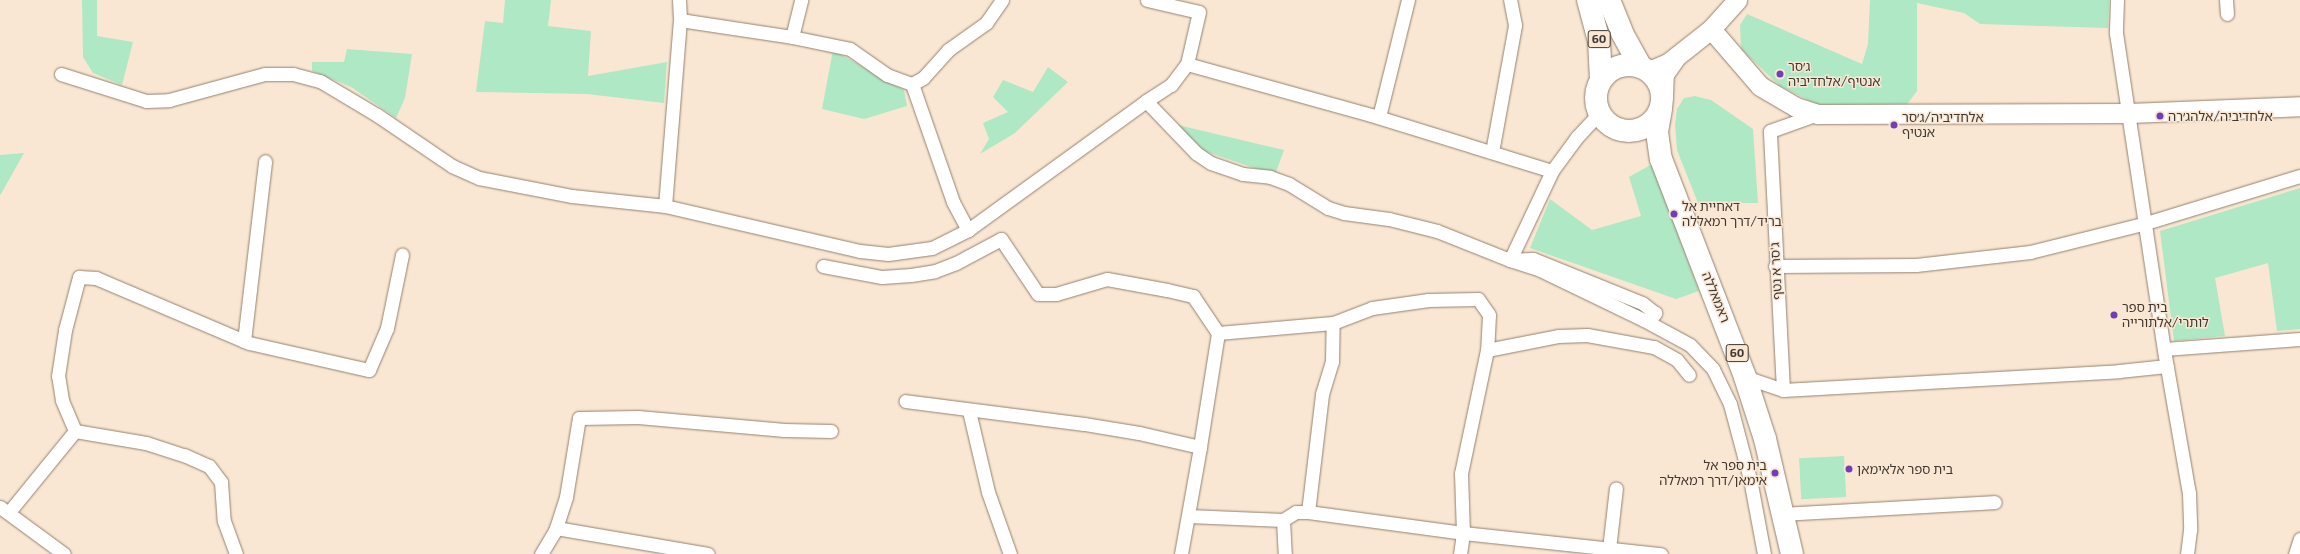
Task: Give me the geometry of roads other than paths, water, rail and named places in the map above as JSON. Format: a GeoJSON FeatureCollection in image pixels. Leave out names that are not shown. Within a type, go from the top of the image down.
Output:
{"type":"FeatureCollection","features":[{"type":"Feature","properties":{"kind":"highway","name":"60"},"geometry":{"type":"LineString","coordinates":[[1588,0],[1599,41],[1601,80],[1596,102],[1599,113],[1615,128],[1626,131]]}},
{"type":"Feature","properties":{"kind":"highway","name":"60"},"geometry":{"type":"LineString","coordinates":[[1609,0],[1622,33],[1645,69],[1656,78],[1662,103]]}},
{"type":"Feature","properties":{"kind":"highway","name":"60"},"geometry":{"type":"LineString","coordinates":[[1601,80],[1619,66],[1645,69]]}},
{"type":"Feature","properties":{"kind":"highway"},"geometry":{"type":"LineString","coordinates":[[1626,131],[1648,126],[1662,103]]}},
{"type":"Feature","properties":{"kind":"highway","name":"ראמאללה"},"geometry":{"type":"LineString","coordinates":[[1662,103],[1657,132],[1661,159],[1745,377],[1766,439],[1792,554]]}},
{"type":"Feature","properties":{"kind":"highway","name":"ראמאללה"},"geometry":{"type":"LineString","coordinates":[[1626,131],[1640,137],[1661,159]]}},
{"type":"Feature","properties":{"kind":"street"},"geometry":{"type":"LineString","coordinates":[[665,206],[680,20],[679,0]]}},
{"type":"Feature","properties":{"kind":"street"},"geometry":{"type":"LineString","coordinates":[[792,37],[801,0]]}},
{"type":"Feature","properties":{"kind":"street"},"geometry":{"type":"LineString","coordinates":[[680,20],[792,37],[850,49],[887,75],[912,84],[923,78],[948,50],[986,23],[1002,0]]}},
{"type":"Feature","properties":{"kind":"street"},"geometry":{"type":"LineString","coordinates":[[61,74],[146,101],[169,100],[265,74],[293,74],[320,81],[377,115],[452,166],[479,178],[572,196],[665,206],[873,253],[920,251],[932,248],[968,230],[1146,101],[1171,85],[1187,64],[1199,12],[1147,0]]}},
{"type":"Feature","properties":{"kind":"street"},"geometry":{"type":"LineString","coordinates":[[1379,117],[1408,0]]}},
{"type":"Feature","properties":{"kind":"street"},"geometry":{"type":"LineString","coordinates":[[1492,152],[1515,25],[1510,0]]}},
{"type":"Feature","properties":{"kind":"street"},"geometry":{"type":"LineString","coordinates":[[1645,69],[1668,63],[1711,29],[1737,0]]}},
{"type":"Feature","properties":{"kind":"street"},"geometry":{"type":"LineString","coordinates":[[2116,0],[2116,33],[2164,349],[2189,493],[2190,530],[2187,554]]}},
{"type":"Feature","properties":{"kind":"street"},"geometry":{"type":"LineString","coordinates":[[2226,0],[2227,14]]}},
{"type":"Feature","properties":{"kind":"street"},"geometry":{"type":"LineString","coordinates":[[1711,29],[1760,86],[1796,107],[1818,114],[2129,113],[2300,106]]}},
{"type":"Feature","properties":{"kind":"street"},"geometry":{"type":"LineString","coordinates":[[1662,103],[1664,74],[1676,57]]}},
{"type":"Feature","properties":{"kind":"street"},"geometry":{"type":"LineString","coordinates":[[1187,64],[1379,117],[1552,171]]}},
{"type":"Feature","properties":{"kind":"street"},"geometry":{"type":"LineString","coordinates":[[912,84],[953,202],[968,230]]}},
{"type":"Feature","properties":{"kind":"street"},"geometry":{"type":"LineString","coordinates":[[1146,101],[1196,154],[1212,163],[1243,174],[1270,177],[1289,184],[1333,210],[1389,219],[1437,232],[1540,270],[1644,320],[1690,345],[1713,369],[1730,404],[1750,479],[1764,554]]}},
{"type":"Feature","properties":{"kind":"street"},"geometry":{"type":"LineString","coordinates":[[1510,260],[1552,171],[1577,137],[1599,113]]}},
{"type":"Feature","properties":{"kind":"street","name":"ג'סר א נטף"},"geometry":{"type":"LineString","coordinates":[[1783,390],[1775,266],[1770,131],[1818,114]]}},
{"type":"Feature","properties":{"kind":"street"},"geometry":{"type":"LineString","coordinates":[[244,341],[265,161]]}},
{"type":"Feature","properties":{"kind":"street"},"geometry":{"type":"LineString","coordinates":[[1775,266],[1916,265],[1966,261],[2030,252],[2146,223],[2300,176]]}},
{"type":"Feature","properties":{"kind":"street"},"geometry":{"type":"LineString","coordinates":[[823,266],[882,277],[911,275],[934,271],[956,263],[1000,239],[1038,294],[1056,294],[1107,279],[1193,296],[1218,333],[1181,554]]}},
{"type":"Feature","properties":{"kind":"street"},"geometry":{"type":"LineString","coordinates":[[75,431],[62,400],[58,376],[65,330],[79,277],[96,278],[244,341],[338,365],[369,370],[387,328],[402,255]]}},
{"type":"Feature","properties":{"kind":"street"},"geometry":{"type":"LineString","coordinates":[[1218,333],[1333,323],[1372,308],[1428,300],[1478,299],[1489,315],[1487,350],[1461,473],[1463,533],[1460,554]]}},
{"type":"Feature","properties":{"kind":"street"},"geometry":{"type":"LineString","coordinates":[[1308,512],[1322,394],[1332,362],[1333,323]]}},
{"type":"Feature","properties":{"kind":"street"},"geometry":{"type":"LineString","coordinates":[[1487,350],[1558,336],[1588,335],[1654,347],[1677,360],[1689,375]]}},
{"type":"Feature","properties":{"kind":"street"},"geometry":{"type":"LineString","coordinates":[[2164,349],[2300,340]]}},
{"type":"Feature","properties":{"kind":"street"},"geometry":{"type":"LineString","coordinates":[[1745,377],[1783,390],[2119,371],[2167,366]]}},
{"type":"Feature","properties":{"kind":"street"},"geometry":{"type":"LineString","coordinates":[[905,401],[970,411],[1092,426],[1200,447]]}},
{"type":"Feature","properties":{"kind":"street"},"geometry":{"type":"LineString","coordinates":[[970,411],[984,479],[1010,554]]}},
{"type":"Feature","properties":{"kind":"street"},"geometry":{"type":"LineString","coordinates":[[541,554],[556,528],[566,497],[579,418],[638,417],[784,430],[831,431]]}},
{"type":"Feature","properties":{"kind":"street"},"geometry":{"type":"LineString","coordinates":[[64,554],[5,510],[75,431]]}},
{"type":"Feature","properties":{"kind":"street"},"geometry":{"type":"LineString","coordinates":[[75,431],[146,443],[184,455],[209,466],[221,482],[224,521],[236,554]]}},
{"type":"Feature","properties":{"kind":"street"},"geometry":{"type":"LineString","coordinates":[[1609,549],[1616,488]]}},
{"type":"Feature","properties":{"kind":"street"},"geometry":{"type":"LineString","coordinates":[[1783,514],[1995,502]]}},
{"type":"Feature","properties":{"kind":"street"},"geometry":{"type":"LineString","coordinates":[[1188,516],[1283,520],[1296,512],[1308,512],[1395,522],[1463,533],[1661,554]]}},
{"type":"Feature","properties":{"kind":"street"},"geometry":{"type":"LineString","coordinates":[[1283,520],[1285,554]]}},
{"type":"Feature","properties":{"kind":"street"},"geometry":{"type":"LineString","coordinates":[[556,528],[708,554]]}},
{"type":"Feature","properties":{"kind":"street"},"geometry":{"type":"LineString","coordinates":[[2295,554],[2300,539]]}},
{"type":"Feature","properties":{"kind":"place","name":"ג׳סר אנטיף/אלחדיביה"},"geometry":{"type":"Point","coordinates":[1780,74]}},
{"type":"Feature","properties":{"kind":"place","name":"אלחדיביה/אלהג׳רה"},"geometry":{"type":"Point","coordinates":[2160,116]}},
{"type":"Feature","properties":{"kind":"place","name":"אלחדיביה/ג׳סר אנטיף"},"geometry":{"type":"Point","coordinates":[1894,125]}},
{"type":"Feature","properties":{"kind":"place","name":"דאחיית אל בריד/דרך רמאללה"},"geometry":{"type":"Point","coordinates":[1674,214]}},
{"type":"Feature","properties":{"kind":"place","name":"בית ספר לותרי/אלתורייה"},"geometry":{"type":"Point","coordinates":[2114,315]}},
{"type":"Feature","properties":{"kind":"place","name":"בית ספר אלאימאן"},"geometry":{"type":"Point","coordinates":[1849,469]}},
{"type":"Feature","properties":{"kind":"place","name":"בית ספר אל אימאן/דרך רמאללה"},"geometry":{"type":"Point","coordinates":[1775,473]}}]}
